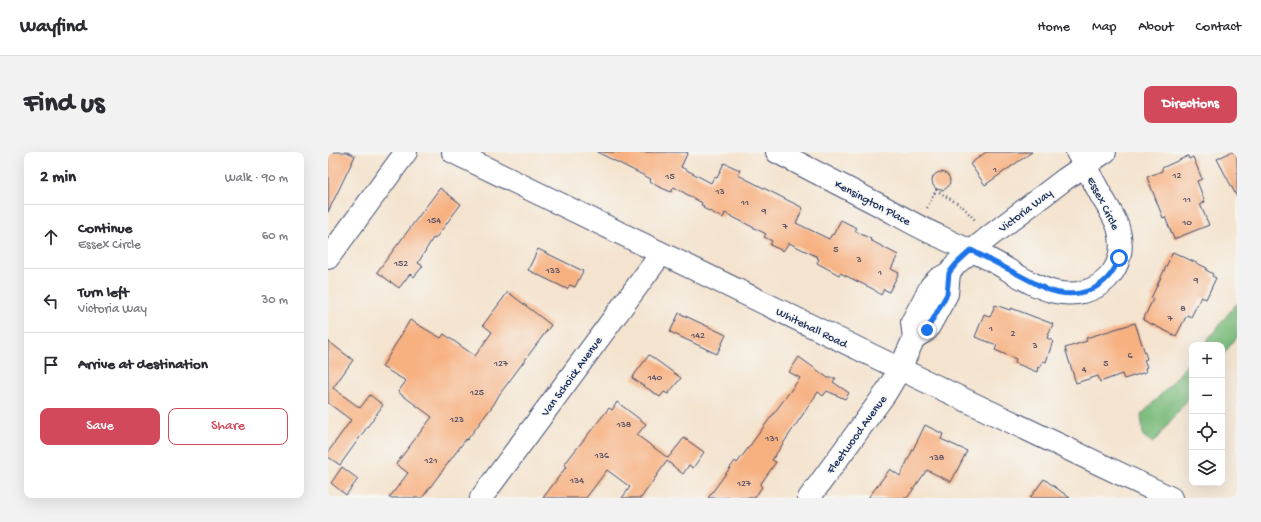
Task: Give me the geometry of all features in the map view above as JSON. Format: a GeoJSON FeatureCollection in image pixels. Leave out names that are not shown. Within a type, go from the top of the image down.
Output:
{"type":"FeatureCollection","features":[{"type":"Feature","properties":{"kind":"street"},"geometry":{"type":"LineString","coordinates":[[328,258],[406,152]]}},
{"type":"Feature","properties":{"kind":"street","name":"Whitehall Road"},"geometry":{"type":"LineString","coordinates":[[453,152],[1156,496]]}},
{"type":"Feature","properties":{"kind":"street","name":"Kensington Place"},"geometry":{"type":"LineString","coordinates":[[777,152],[918,226],[971,250]]}},
{"type":"Feature","properties":{"kind":"street","name":"Victoria Way"},"geometry":{"type":"LineString","coordinates":[[900,370],[914,338],[912,322],[931,286],[938,279],[949,273],[971,250],[1066,179],[1081,159],[1105,152]]}},
{"type":"Feature","properties":{"kind":"street","name":"Essex Circle"},"geometry":{"type":"LineString","coordinates":[[971,250],[1002,265],[1037,285],[1053,291],[1070,294],[1078,293],[1094,289],[1102,283],[1113,272],[1120,249],[1120,241],[1114,218],[1081,159]]}},
{"type":"Feature","properties":{"kind":"street","name":"Van Schoick Avenue"},"geometry":{"type":"LineString","coordinates":[[481,498],[661,254]]}},
{"type":"Feature","properties":{"kind":"street","name":"Fleetwood Avenue"},"geometry":{"type":"LineString","coordinates":[[809,498],[885,394],[900,370]]}},
{"type":"Feature","properties":{"kind":"path"},"geometry":{"type":"LineString","coordinates":[[918,226],[937,189],[963,207],[990,236]]}},
{"type":"Feature","properties":{"kind":"green space"},"geometry":{"type":"Polygon","coordinates":[[[1237,303],[1237,337],[1225,352],[1225,342],[1205,342],[1237,303]]]}},
{"type":"Feature","properties":{"kind":"green space"},"geometry":{"type":"Polygon","coordinates":[[[1189,362],[1189,398],[1153,443],[1143,436],[1141,415],[1173,382],[1189,362]]]}},
{"type":"Feature","properties":{"kind":"building"},"geometry":{"type":"Polygon","coordinates":[[[328,152],[347,152],[355,156],[328,212],[328,152]]]}},
{"type":"Feature","properties":{"kind":"building"},"geometry":{"type":"Polygon","coordinates":[[[597,152],[688,152],[681,167],[711,183],[714,177],[717,178],[724,163],[740,170],[738,175],[803,208],[796,223],[829,239],[832,234],[833,235],[841,220],[857,228],[855,231],[898,255],[891,269],[899,273],[889,292],[884,289],[881,295],[873,289],[840,273],[839,275],[817,263],[819,259],[817,258],[818,257],[789,243],[783,251],[770,245],[772,241],[764,237],[766,234],[725,213],[723,218],[703,208],[704,206],[701,205],[702,203],[674,187],[671,192],[657,186],[650,181],[651,179],[597,152]]]}},
{"type":"Feature","properties":{"kind":"building"},"geometry":{"type":"Polygon","coordinates":[[[986,152],[1032,152],[985,185],[970,164],[986,152]]]}},
{"type":"Feature","properties":{"kind":"building"},"geometry":{"type":"Polygon","coordinates":[[[1231,152],[1237,152],[1237,197],[1217,159],[1231,152]]]}},
{"type":"Feature","properties":{"kind":"building"},"geometry":{"type":"Polygon","coordinates":[[[1188,156],[1189,159],[1193,157],[1202,179],[1197,181],[1205,202],[1200,204],[1209,225],[1174,239],[1165,217],[1163,218],[1147,177],[1162,171],[1162,168],[1188,156]]]}},
{"type":"Feature","properties":{"kind":"building"},"geometry":{"type":"Polygon","coordinates":[[[941,172],[947,175],[950,181],[947,187],[941,190],[935,187],[932,181],[935,175],[941,172]]]}},
{"type":"Feature","properties":{"kind":"building"},"geometry":{"type":"Polygon","coordinates":[[[440,188],[461,204],[435,239],[433,238],[418,263],[423,266],[414,277],[410,274],[399,288],[377,272],[440,188]]]}},
{"type":"Feature","properties":{"kind":"building"},"geometry":{"type":"Polygon","coordinates":[[[538,249],[583,271],[575,287],[570,285],[567,289],[528,270],[538,249]]]}},
{"type":"Feature","properties":{"kind":"building"},"geometry":{"type":"Polygon","coordinates":[[[1173,252],[1207,268],[1206,270],[1213,274],[1212,276],[1216,278],[1206,299],[1201,297],[1191,317],[1187,315],[1176,336],[1143,320],[1153,299],[1151,298],[1173,252]]]}},
{"type":"Feature","properties":{"kind":"building"},"geometry":{"type":"Polygon","coordinates":[[[508,292],[551,325],[499,395],[494,404],[422,498],[389,498],[408,473],[396,464],[432,417],[398,392],[406,381],[382,367],[410,320],[441,338],[444,334],[475,356],[492,332],[483,325],[508,292]]]}},
{"type":"Feature","properties":{"kind":"building"},"geometry":{"type":"Polygon","coordinates":[[[995,305],[1010,310],[1011,308],[1053,324],[1047,338],[1053,341],[1046,362],[1043,361],[1040,368],[1038,367],[1037,372],[1015,363],[1016,359],[995,350],[997,345],[975,337],[984,314],[990,317],[995,305]]]}},
{"type":"Feature","properties":{"kind":"building"},"geometry":{"type":"Polygon","coordinates":[[[679,313],[726,335],[717,354],[670,332],[679,313]]]}},
{"type":"Feature","properties":{"kind":"building"},"geometry":{"type":"Polygon","coordinates":[[[1135,323],[1147,359],[1144,360],[1147,367],[1145,368],[1146,372],[1124,379],[1122,374],[1100,382],[1098,376],[1076,383],[1065,348],[1087,341],[1086,338],[1135,323]]]}},
{"type":"Feature","properties":{"kind":"building"},"geometry":{"type":"Polygon","coordinates":[[[328,341],[353,360],[333,388],[360,408],[370,395],[383,405],[340,465],[328,457],[328,452],[351,420],[328,403],[328,341]]]}},
{"type":"Feature","properties":{"kind":"building"},"geometry":{"type":"Polygon","coordinates":[[[649,355],[681,378],[668,394],[664,392],[660,397],[632,378],[649,355]]]}},
{"type":"Feature","properties":{"kind":"building"},"geometry":{"type":"Polygon","coordinates":[[[799,357],[828,378],[836,378],[833,382],[849,393],[845,399],[827,391],[823,396],[818,392],[772,460],[776,462],[760,485],[762,487],[754,498],[708,498],[735,461],[737,463],[800,378],[789,372],[799,357]]]}},
{"type":"Feature","properties":{"kind":"building"},"geometry":{"type":"Polygon","coordinates":[[[617,402],[646,424],[637,435],[668,458],[684,438],[704,452],[693,468],[689,465],[683,474],[667,461],[641,498],[622,498],[630,487],[607,470],[586,498],[543,498],[566,467],[564,465],[570,457],[609,408],[612,410],[617,402]]]}},
{"type":"Feature","properties":{"kind":"building"},"geometry":{"type":"Polygon","coordinates":[[[925,425],[943,434],[941,439],[967,451],[951,482],[927,470],[907,498],[868,498],[890,469],[900,476],[925,425]]]}},
{"type":"Feature","properties":{"kind":"building"},"geometry":{"type":"Polygon","coordinates":[[[342,467],[358,479],[346,495],[331,483],[342,467]]]}},
{"type":"Feature","properties":{"kind":"building"},"geometry":{"type":"Polygon","coordinates":[[[1044,479],[1070,498],[1030,498],[1044,479]]]}},
{"type":"Feature","properties":{"kind":"route"},"geometry":{"type":"LineString","coordinates":[[927,330],[947,294],[949,273],[971,250],[1046,289],[1070,294],[1086,292],[1094,289],[1113,272],[1119,258]]}}]}
